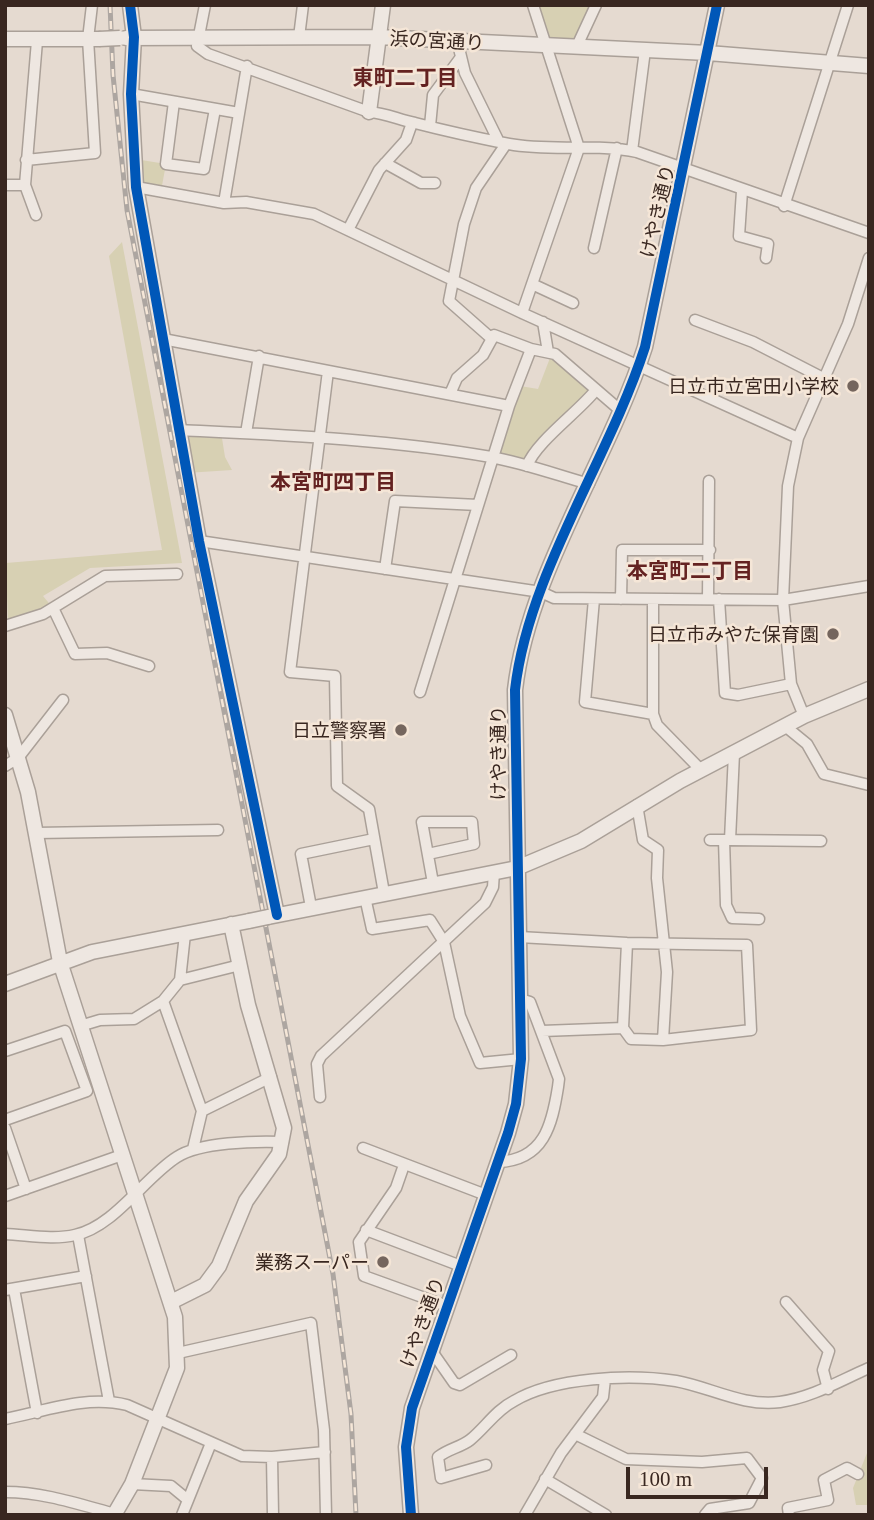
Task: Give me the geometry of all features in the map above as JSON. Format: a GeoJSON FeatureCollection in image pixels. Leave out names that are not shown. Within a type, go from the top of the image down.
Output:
{"type":"FeatureCollection","features":[{"type":"Feature","properties":{"kind":"street"},"geometry":{"type":"LineString","coordinates":[[26,160],[94,153],[92,5]]}},
{"type":"Feature","properties":{"kind":"street"},"geometry":{"type":"LineString","coordinates":[[130,5],[127,37],[136,187],[178,430],[273,916]]}},
{"type":"Feature","properties":{"kind":"street"},"geometry":{"type":"LineString","coordinates":[[205,5],[197,46],[208,54],[247,66],[369,113],[388,114],[412,123],[502,142],[554,149],[617,148],[632,151],[784,206],[869,233]]}},
{"type":"Feature","properties":{"kind":"street"},"geometry":{"type":"LineString","coordinates":[[299,37],[303,5]]}},
{"type":"Feature","properties":{"kind":"street"},"geometry":{"type":"LineString","coordinates":[[369,113],[383,5]]}},
{"type":"Feature","properties":{"kind":"street"},"geometry":{"type":"LineString","coordinates":[[522,313],[579,148],[533,5]]}},
{"type":"Feature","properties":{"kind":"street"},"geometry":{"type":"LineString","coordinates":[[577,46],[596,5]]}},
{"type":"Feature","properties":{"kind":"street","name":"けやき通り"},"geometry":{"type":"LineString","coordinates":[[411,1515],[406,1475],[408,1428],[431,1350],[516,1104],[521,1059],[515,690],[526,633],[541,592],[639,365],[685,169],[717,5]]}},
{"type":"Feature","properties":{"kind":"street"},"geometry":{"type":"LineString","coordinates":[[784,206],[848,5]]}},
{"type":"Feature","properties":{"kind":"street","name":"浜の宮通り"},"geometry":{"type":"LineString","coordinates":[[5,39],[37,41],[200,35],[378,37],[708,53],[869,66]]}},
{"type":"Feature","properties":{"kind":"street"},"geometry":{"type":"LineString","coordinates":[[457,40],[465,74],[502,142]]}},
{"type":"Feature","properties":{"kind":"street"},"geometry":{"type":"LineString","coordinates":[[36,215],[25,185],[37,41]]}},
{"type":"Feature","properties":{"kind":"street"},"geometry":{"type":"LineString","coordinates":[[632,151],[645,50]]}},
{"type":"Feature","properties":{"kind":"street"},"geometry":{"type":"LineString","coordinates":[[430,127],[433,95],[461,57]]}},
{"type":"Feature","properties":{"kind":"street"},"geometry":{"type":"LineString","coordinates":[[224,203],[247,66]]}},
{"type":"Feature","properties":{"kind":"street"},"geometry":{"type":"LineString","coordinates":[[131,94],[239,113]]}},
{"type":"Feature","properties":{"kind":"street"},"geometry":{"type":"LineString","coordinates":[[174,102],[166,164],[204,169],[215,109]]}},
{"type":"Feature","properties":{"kind":"street"},"geometry":{"type":"LineString","coordinates":[[348,230],[385,163],[407,139],[412,123]]}},
{"type":"Feature","properties":{"kind":"street"},"geometry":{"type":"LineString","coordinates":[[492,339],[449,301],[464,224],[475,188],[502,142]]}},
{"type":"Feature","properties":{"kind":"street"},"geometry":{"type":"LineString","coordinates":[[594,248],[617,148]]}},
{"type":"Feature","properties":{"kind":"street"},"geometry":{"type":"LineString","coordinates":[[385,163],[421,183],[435,183]]}},
{"type":"Feature","properties":{"kind":"street"},"geometry":{"type":"LineString","coordinates":[[5,185],[25,185]]}},
{"type":"Feature","properties":{"kind":"street"},"geometry":{"type":"LineString","coordinates":[[136,187],[224,203],[246,202],[314,214],[522,313],[799,438]]}},
{"type":"Feature","properties":{"kind":"street"},"geometry":{"type":"LineString","coordinates":[[742,191],[739,236],[768,244],[766,258]]}},
{"type":"Feature","properties":{"kind":"street"},"geometry":{"type":"LineString","coordinates":[[804,716],[791,684],[783,600],[788,486],[799,438],[848,324],[869,258]]}},
{"type":"Feature","properties":{"kind":"street"},"geometry":{"type":"LineString","coordinates":[[532,284],[573,303]]}},
{"type":"Feature","properties":{"kind":"street"},"geometry":{"type":"LineString","coordinates":[[695,320],[753,342],[823,378]]}},
{"type":"Feature","properties":{"kind":"street"},"geometry":{"type":"LineString","coordinates":[[543,322],[548,352]]}},
{"type":"Feature","properties":{"kind":"street"},"geometry":{"type":"LineString","coordinates":[[450,394],[457,378],[483,355],[494,335],[531,349],[555,354],[621,411]]}},
{"type":"Feature","properties":{"kind":"street"},"geometry":{"type":"LineString","coordinates":[[163,339],[509,406]]}},
{"type":"Feature","properties":{"kind":"street"},"geometry":{"type":"LineString","coordinates":[[420,692],[509,406],[531,349]]}},
{"type":"Feature","properties":{"kind":"street"},"geometry":{"type":"LineString","coordinates":[[246,433],[259,356]]}},
{"type":"Feature","properties":{"kind":"street"},"geometry":{"type":"LineString","coordinates":[[328,371],[290,672],[335,676],[337,786],[369,809],[384,893]]}},
{"type":"Feature","properties":{"kind":"street"},"geometry":{"type":"LineString","coordinates":[[527,466],[534,451],[580,409],[595,391]]}},
{"type":"Feature","properties":{"kind":"street"},"geometry":{"type":"LineString","coordinates":[[178,430],[318,436],[493,457],[589,484]]}},
{"type":"Feature","properties":{"kind":"street"},"geometry":{"type":"LineString","coordinates":[[709,481],[713,599],[726,693],[738,695],[791,684]]}},
{"type":"Feature","properties":{"kind":"street"},"geometry":{"type":"LineString","coordinates":[[385,569],[395,501],[478,505]]}},
{"type":"Feature","properties":{"kind":"street"},"geometry":{"type":"LineString","coordinates":[[199,541],[541,592],[554,598],[783,600],[869,586]]}},
{"type":"Feature","properties":{"kind":"street"},"geometry":{"type":"LineString","coordinates":[[621,599],[622,550],[710,550]]}},
{"type":"Feature","properties":{"kind":"street"},"geometry":{"type":"LineString","coordinates":[[5,626],[53,608],[105,576],[177,574]]}},
{"type":"Feature","properties":{"kind":"street"},"geometry":{"type":"LineString","coordinates":[[594,599],[585,702],[653,714]]}},
{"type":"Feature","properties":{"kind":"street"},"geometry":{"type":"LineString","coordinates":[[653,599],[653,714],[657,724],[701,770]]}},
{"type":"Feature","properties":{"kind":"street"},"geometry":{"type":"LineString","coordinates":[[53,608],[75,654],[107,653],[149,666]]}},
{"type":"Feature","properties":{"kind":"street"},"geometry":{"type":"LineString","coordinates":[[5,984],[60,962],[248,920],[517,867],[581,841],[637,805],[701,770],[804,716],[869,689]]}},
{"type":"Feature","properties":{"kind":"street"},"geometry":{"type":"LineString","coordinates":[[12,762],[63,700]]}},
{"type":"Feature","properties":{"kind":"street"},"geometry":{"type":"LineString","coordinates":[[5,715],[12,762],[36,833],[60,962],[171,1302],[178,1353],[177,1368],[158,1419],[132,1484],[114,1515],[58,1498],[29,1492],[5,1492]]}},
{"type":"Feature","properties":{"kind":"street"},"geometry":{"type":"LineString","coordinates":[[785,726],[807,744],[824,774],[869,785]]}},
{"type":"Feature","properties":{"kind":"street"},"geometry":{"type":"LineString","coordinates":[[734,753],[727,840],[726,905],[732,918],[759,919]]}},
{"type":"Feature","properties":{"kind":"street"},"geometry":{"type":"LineString","coordinates":[[637,805],[643,840],[658,850],[657,878],[667,972],[663,1040]]}},
{"type":"Feature","properties":{"kind":"street"},"geometry":{"type":"LineString","coordinates":[[428,854],[474,844],[472,822],[422,822],[433,883]]}},
{"type":"Feature","properties":{"kind":"street"},"geometry":{"type":"LineString","coordinates":[[36,833],[218,830]]}},
{"type":"Feature","properties":{"kind":"street"},"geometry":{"type":"LineString","coordinates":[[311,907],[301,854],[374,839]]}},
{"type":"Feature","properties":{"kind":"street"},"geometry":{"type":"LineString","coordinates":[[710,840],[821,841]]}},
{"type":"Feature","properties":{"kind":"street"},"geometry":{"type":"LineString","coordinates":[[320,1097],[317,1064],[321,1056],[444,942],[490,895],[494,872]]}},
{"type":"Feature","properties":{"kind":"street"},"geometry":{"type":"LineString","coordinates":[[365,897],[372,929],[430,920],[444,942],[460,1016],[480,1063],[521,1059]]}},
{"type":"Feature","properties":{"kind":"street"},"geometry":{"type":"LineString","coordinates":[[171,1302],[205,1285],[219,1266],[246,1201],[268,1171],[283,1142],[284,1128],[231,924]]}},
{"type":"Feature","properties":{"kind":"street"},"geometry":{"type":"LineString","coordinates":[[80,1026],[100,1020],[134,1020],[163,1001],[180,979],[185,934]]}},
{"type":"Feature","properties":{"kind":"street"},"geometry":{"type":"LineString","coordinates":[[519,937],[627,943],[747,945],[751,1030],[663,1040],[631,1039],[623,1028],[627,943]]}},
{"type":"Feature","properties":{"kind":"street"},"geometry":{"type":"LineString","coordinates":[[180,979],[240,965]]}},
{"type":"Feature","properties":{"kind":"street"},"geometry":{"type":"LineString","coordinates":[[498,1162],[509,1161],[538,1146],[548,1135],[553,1121],[559,1079],[530,1002],[520,999]]}},
{"type":"Feature","properties":{"kind":"street"},"geometry":{"type":"LineString","coordinates":[[163,1001],[202,1111],[193,1149]]}},
{"type":"Feature","properties":{"kind":"street"},"geometry":{"type":"LineString","coordinates":[[542,1031],[623,1028]]}},
{"type":"Feature","properties":{"kind":"street"},"geometry":{"type":"LineString","coordinates":[[5,1051],[65,1031],[87,1091],[5,1120]]}},
{"type":"Feature","properties":{"kind":"street"},"geometry":{"type":"LineString","coordinates":[[202,1111],[271,1077]]}},
{"type":"Feature","properties":{"kind":"street"},"geometry":{"type":"LineString","coordinates":[[5,1128],[26,1189]]}},
{"type":"Feature","properties":{"kind":"street"},"geometry":{"type":"LineString","coordinates":[[5,1234],[59,1238],[78,1235],[136,1194],[176,1157],[193,1149],[283,1142]]}},
{"type":"Feature","properties":{"kind":"street"},"geometry":{"type":"LineString","coordinates":[[363,1147],[486,1195]]}},
{"type":"Feature","properties":{"kind":"street"},"geometry":{"type":"LineString","coordinates":[[5,1196],[122,1155]]}},
{"type":"Feature","properties":{"kind":"street"},"geometry":{"type":"LineString","coordinates":[[404,1165],[396,1188],[359,1242],[364,1276],[447,1306]]}},
{"type":"Feature","properties":{"kind":"street"},"geometry":{"type":"LineString","coordinates":[[366,1230],[461,1266]]}},
{"type":"Feature","properties":{"kind":"street"},"geometry":{"type":"LineString","coordinates":[[78,1235],[109,1401]]}},
{"type":"Feature","properties":{"kind":"street"},"geometry":{"type":"LineString","coordinates":[[37,1413],[10,1290],[86,1276]]}},
{"type":"Feature","properties":{"kind":"street"},"geometry":{"type":"LineString","coordinates":[[786,1302],[829,1351],[823,1370],[828,1390]]}},
{"type":"Feature","properties":{"kind":"street"},"geometry":{"type":"LineString","coordinates":[[178,1353],[311,1323],[325,1452],[326,1515]]}},
{"type":"Feature","properties":{"kind":"street"},"geometry":{"type":"LineString","coordinates":[[431,1350],[454,1383],[460,1385],[511,1355]]}},
{"type":"Feature","properties":{"kind":"street"},"geometry":{"type":"LineString","coordinates":[[486,1465],[441,1478],[438,1457],[446,1450],[468,1442],[514,1400],[573,1382],[605,1379],[677,1381],[719,1394],[778,1402],[828,1390],[869,1368]]}},
{"type":"Feature","properties":{"kind":"street"},"geometry":{"type":"LineString","coordinates":[[525,1515],[575,1434],[603,1398],[605,1379]]}},
{"type":"Feature","properties":{"kind":"street"},"geometry":{"type":"LineString","coordinates":[[5,1419],[65,1404],[109,1401],[242,1456],[272,1457],[325,1452]]}},
{"type":"Feature","properties":{"kind":"street"},"geometry":{"type":"LineString","coordinates":[[575,1434],[626,1460],[702,1462],[747,1458],[762,1478],[749,1503],[710,1509],[705,1515]]}},
{"type":"Feature","properties":{"kind":"street"},"geometry":{"type":"LineString","coordinates":[[183,1515],[211,1443]]}},
{"type":"Feature","properties":{"kind":"street"},"geometry":{"type":"LineString","coordinates":[[272,1457],[273,1515]]}},
{"type":"Feature","properties":{"kind":"street"},"geometry":{"type":"LineString","coordinates":[[789,1515],[788,1508],[828,1500],[824,1480],[846,1468],[858,1474]]}},
{"type":"Feature","properties":{"kind":"street"},"geometry":{"type":"LineString","coordinates":[[545,1479],[606,1515]]}},
{"type":"Feature","properties":{"kind":"street"},"geometry":{"type":"LineString","coordinates":[[132,1484],[172,1486],[188,1500]]}},
{"type":"Feature","properties":{"kind":"shaded area"},"geometry":{"type":"Polygon","coordinates":[[[533,5],[593,5],[575,43],[544,45],[533,5]]]}},
{"type":"Feature","properties":{"kind":"shaded area"},"geometry":{"type":"Polygon","coordinates":[[[135,159],[166,164],[161,191],[136,187],[135,159]]]}},
{"type":"Feature","properties":{"kind":"shaded area"},"geometry":{"type":"Polygon","coordinates":[[[122,242],[182,563],[90,568],[43,596],[53,608],[8,626],[6,563],[162,550],[109,256],[122,242]]]}},
{"type":"Feature","properties":{"kind":"shaded area"},"geometry":{"type":"Polygon","coordinates":[[[550,358],[559,361],[591,390],[525,462],[498,455],[520,386],[538,389],[550,358]]]}},
{"type":"Feature","properties":{"kind":"shaded area"},"geometry":{"type":"Polygon","coordinates":[[[178,430],[221,432],[225,457],[232,470],[186,473],[178,430]]]}},
{"type":"Feature","properties":{"kind":"shaded area"},"geometry":{"type":"Polygon","coordinates":[[[869,1448],[869,1505],[856,1505],[853,1488],[869,1448]]]}},
{"type":"Feature","properties":{"kind":"railway"},"geometry":{"type":"LineString","coordinates":[[110,5],[113,75],[127,210],[333,1274],[351,1414],[356,1515]]}},
{"type":"Feature","properties":{"kind":"cycle path"},"geometry":{"type":"LineString","coordinates":[[130,5],[134,37],[131,94],[136,187],[199,541],[277,915]]}},
{"type":"Feature","properties":{"kind":"cycle path"},"geometry":{"type":"LineString","coordinates":[[411,1515],[406,1447],[412,1408],[516,1104],[521,1059],[515,690],[523,647],[552,560],[630,389],[645,347],[717,5]]}},
{"type":"Feature","properties":{"kind":"place","name":"日立市立宮田小学校"},"geometry":{"type":"Point","coordinates":[853,386]}},
{"type":"Feature","properties":{"kind":"place","name":"日立市みやた保育園"},"geometry":{"type":"Point","coordinates":[833,634]}},
{"type":"Feature","properties":{"kind":"place","name":"日立警察署"},"geometry":{"type":"Point","coordinates":[401,730]}},
{"type":"Feature","properties":{"kind":"place","name":"業務スーパー"},"geometry":{"type":"Point","coordinates":[383,1262]}},
{"type":"Feature","properties":{"kind":"district","name":"東町二丁目"},"geometry":{"type":"Point","coordinates":[405,77]}},
{"type":"Feature","properties":{"kind":"district","name":"本宮町四丁目"},"geometry":{"type":"Point","coordinates":[333,481]}},
{"type":"Feature","properties":{"kind":"district","name":"本宮町二丁目"},"geometry":{"type":"Point","coordinates":[690,570]}}]}
